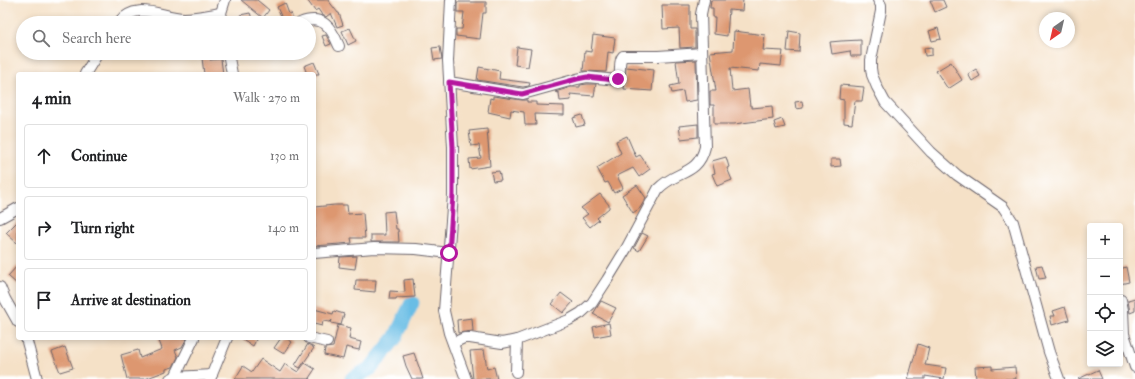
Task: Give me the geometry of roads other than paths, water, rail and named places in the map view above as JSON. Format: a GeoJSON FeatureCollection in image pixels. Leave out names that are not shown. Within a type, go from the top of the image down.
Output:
{"type":"FeatureCollection","features":[{"type":"Feature","properties":{"kind":"street"},"geometry":{"type":"LineString","coordinates":[[222,16],[225,0]]}},
{"type":"Feature","properties":{"kind":"street"},"geometry":{"type":"LineString","coordinates":[[451,0],[448,61],[453,147],[453,195],[444,311],[447,327],[466,379]]}},
{"type":"Feature","properties":{"kind":"street"},"geometry":{"type":"LineString","coordinates":[[453,343],[464,338],[502,344],[517,340],[569,320],[581,313],[592,303],[626,249],[658,189],[673,177],[696,165],[703,157],[705,147],[700,14],[704,0]]}},
{"type":"Feature","properties":{"kind":"street"},"geometry":{"type":"LineString","coordinates":[[878,0],[881,11],[871,60],[872,75],[876,87],[885,102],[931,152],[957,175],[1003,207],[1009,215],[1017,237],[1049,352],[1059,379]]}},
{"type":"Feature","properties":{"kind":"street"},"geometry":{"type":"LineString","coordinates":[[125,16],[137,10],[175,16]]}},
{"type":"Feature","properties":{"kind":"street"},"geometry":{"type":"LineString","coordinates":[[316,22],[327,25],[332,30],[339,46]]}},
{"type":"Feature","properties":{"kind":"street"},"geometry":{"type":"LineString","coordinates":[[449,82],[522,94],[587,77],[617,80],[620,76],[620,60],[623,56],[658,56],[702,53]]}},
{"type":"Feature","properties":{"kind":"street"},"geometry":{"type":"LineString","coordinates":[[86,72],[94,60]]}},
{"type":"Feature","properties":{"kind":"street"},"geometry":{"type":"LineString","coordinates":[[229,60],[232,72]]}},
{"type":"Feature","properties":{"kind":"street"},"geometry":{"type":"LineString","coordinates":[[0,218],[16,209]]}},
{"type":"Feature","properties":{"kind":"street"},"geometry":{"type":"LineString","coordinates":[[316,253],[374,248],[416,249],[449,253]]}},
{"type":"Feature","properties":{"kind":"street"},"geometry":{"type":"LineString","coordinates":[[0,287],[16,318]]}},
{"type":"Feature","properties":{"kind":"street"},"geometry":{"type":"LineString","coordinates":[[1123,310],[1124,334],[1135,367]]}},
{"type":"Feature","properties":{"kind":"street"},"geometry":{"type":"LineString","coordinates":[[27,340],[37,379]]}},
{"type":"Feature","properties":{"kind":"street"},"geometry":{"type":"LineString","coordinates":[[193,340],[173,378],[211,377],[227,340]]}},
{"type":"Feature","properties":{"kind":"street"},"geometry":{"type":"LineString","coordinates":[[316,340],[327,342]]}},
{"type":"Feature","properties":{"kind":"street"},"geometry":{"type":"LineString","coordinates":[[516,372],[517,340]]}},
{"type":"Feature","properties":{"kind":"waterway"},"geometry":{"type":"LineString","coordinates":[[352,379],[371,368],[395,338],[412,303]]}}]}
